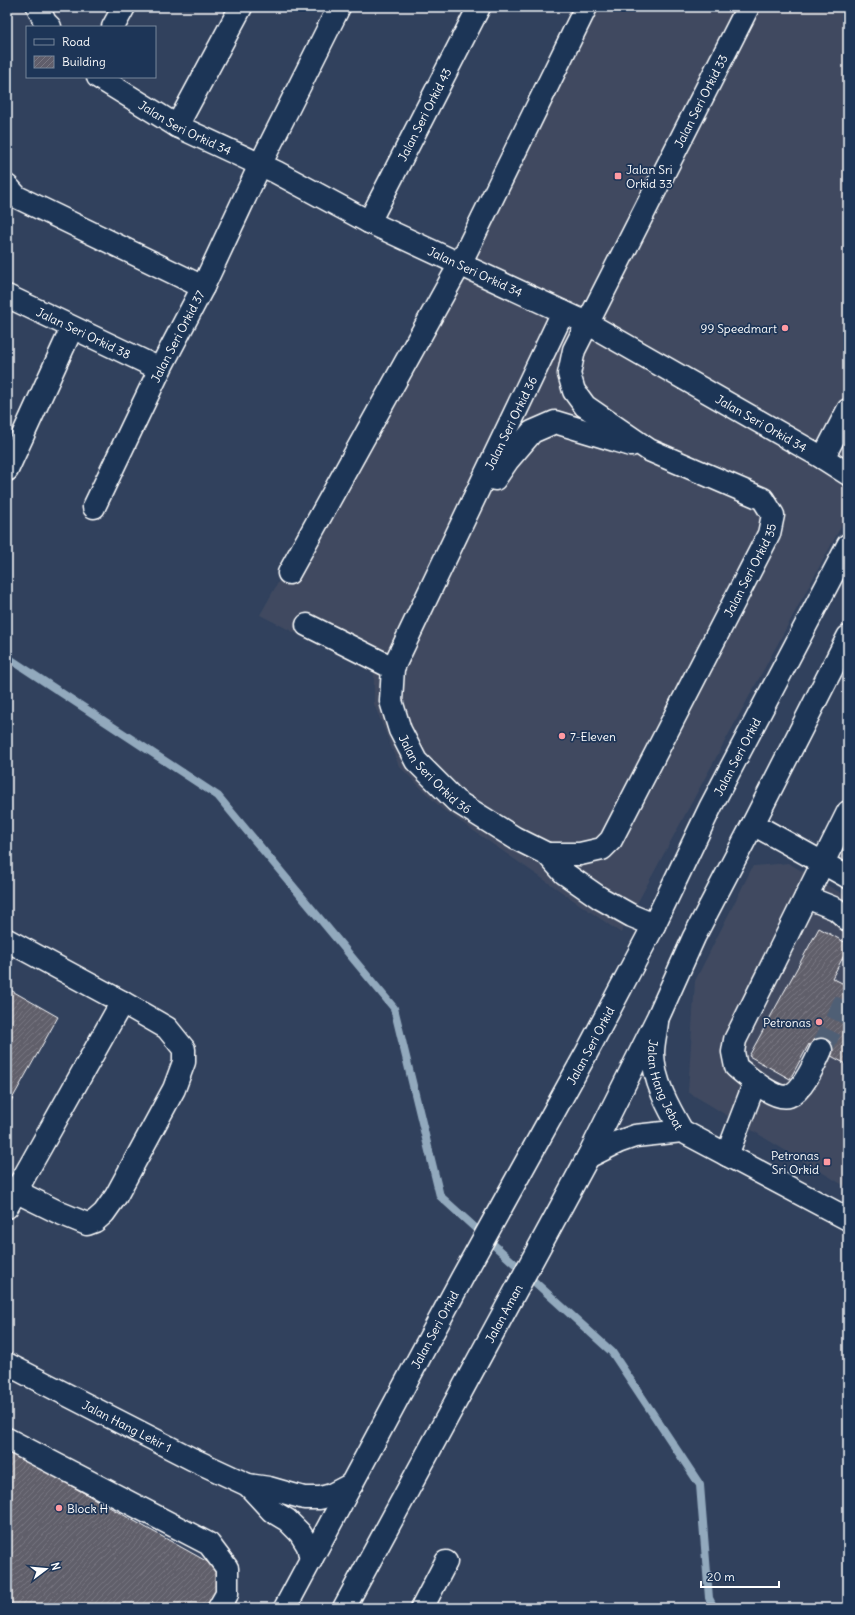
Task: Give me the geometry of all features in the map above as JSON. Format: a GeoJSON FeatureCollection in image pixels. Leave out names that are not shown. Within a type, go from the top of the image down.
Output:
{"type":"FeatureCollection","features":[{"type":"Feature","properties":{"kind":"street"},"geometry":{"type":"LineString","coordinates":[[38,7],[45,22],[49,26]]}},
{"type":"Feature","properties":{"kind":"street"},"geometry":{"type":"LineString","coordinates":[[114,26],[124,7]]}},
{"type":"Feature","properties":{"kind":"street"},"geometry":{"type":"LineString","coordinates":[[177,126],[241,7]]}},
{"type":"Feature","properties":{"kind":"street","name":"Jalan Seri Orkid 37"},"geometry":{"type":"LineString","coordinates":[[94,507],[160,369],[203,287],[260,165],[339,7]]}},
{"type":"Feature","properties":{"kind":"street","name":"Jalan Seri Orkid 43"},"geometry":{"type":"LineString","coordinates":[[369,222],[479,7]]}},
{"type":"Feature","properties":{"kind":"street"},"geometry":{"type":"LineString","coordinates":[[289,573],[460,264],[586,7]]}},
{"type":"Feature","properties":{"kind":"street","name":"Jalan Seri Orkid 33"},"geometry":{"type":"LineString","coordinates":[[587,323],[748,7]]}},
{"type":"Feature","properties":{"kind":"street","name":"Jalan Seri Orkid 34"},"geometry":{"type":"LineString","coordinates":[[100,78],[177,126],[260,165],[369,222],[587,323],[823,458],[848,474]]}},
{"type":"Feature","properties":{"kind":"street"},"geometry":{"type":"LineString","coordinates":[[7,186],[17,197],[203,287]]}},
{"type":"Feature","properties":{"kind":"street","name":"Jalan Seri Orkid 38"},"geometry":{"type":"LineString","coordinates":[[7,296],[160,369]]}},
{"type":"Feature","properties":{"kind":"street","name":"Jalan Seri Orkid 36"},"geometry":{"type":"LineString","coordinates":[[563,312],[393,668],[391,701],[400,730],[416,761],[456,801],[515,838],[547,854],[564,873],[600,898],[632,916],[654,925]]}},
{"type":"Feature","properties":{"kind":"street","name":"Jalan Seri Orkid 35"},"geometry":{"type":"LineString","coordinates":[[547,854],[580,854],[602,849],[611,840],[769,534],[772,515],[763,499],[649,450],[585,406],[574,391],[568,374],[574,350],[587,323]]}},
{"type":"Feature","properties":{"kind":"street"},"geometry":{"type":"LineString","coordinates":[[7,470],[72,328]]}},
{"type":"Feature","properties":{"kind":"street"},"geometry":{"type":"LineString","coordinates":[[823,458],[848,410]]}},
{"type":"Feature","properties":{"kind":"street","name":"Jalan Seri Orkid 36"},"geometry":{"type":"LineString","coordinates":[[458,534],[508,460],[532,432],[555,422],[649,450]]}},
{"type":"Feature","properties":{"kind":"street","name":"Jalan Seri Orkid"},"geometry":{"type":"LineString","coordinates":[[311,1560],[462,1278],[587,1052],[654,925],[711,806],[848,545]]}},
{"type":"Feature","properties":{"kind":"street"},"geometry":{"type":"LineString","coordinates":[[307,625],[393,668]]}},
{"type":"Feature","properties":{"kind":"street"},"geometry":{"type":"LineString","coordinates":[[658,1017],[694,937],[848,637]]}},
{"type":"Feature","properties":{"kind":"street"},"geometry":{"type":"LineString","coordinates":[[821,1050],[810,1072],[798,1090],[789,1097],[777,1096],[755,1082],[736,1067],[733,1052],[735,1040],[848,812]]}},
{"type":"Feature","properties":{"kind":"street"},"geometry":{"type":"LineString","coordinates":[[753,824],[822,864],[848,877]]}},
{"type":"Feature","properties":{"kind":"street"},"geometry":{"type":"LineString","coordinates":[[806,897],[836,909],[848,920]]}},
{"type":"Feature","properties":{"kind":"street"},"geometry":{"type":"LineString","coordinates":[[7,940],[122,1002],[167,1028],[184,1049],[184,1062],[174,1089],[116,1196],[104,1213],[95,1221],[87,1224],[10,1195],[122,1002]]}},
{"type":"Feature","properties":{"kind":"street","name":"Jalan Hang Jebat"},"geometry":{"type":"LineString","coordinates":[[658,1017],[653,1053],[658,1079],[671,1112],[682,1131],[848,1219]]}},
{"type":"Feature","properties":{"kind":"street","name":"Jalan Aman"},"geometry":{"type":"LineString","coordinates":[[344,1608],[588,1157],[658,1017]]}},
{"type":"Feature","properties":{"kind":"street"},"geometry":{"type":"LineString","coordinates":[[727,1155],[755,1082]]}},
{"type":"Feature","properties":{"kind":"street"},"geometry":{"type":"LineString","coordinates":[[588,1157],[635,1136],[682,1131]]}},
{"type":"Feature","properties":{"kind":"street","name":"Jalan Hang Lekir 1"},"geometry":{"type":"LineString","coordinates":[[7,1364],[192,1459],[248,1485],[269,1488],[304,1498],[320,1498],[331,1495],[352,1484]]}},
{"type":"Feature","properties":{"kind":"street"},"geometry":{"type":"LineString","coordinates":[[7,1439],[209,1544],[227,1568],[227,1594],[219,1608]]}},
{"type":"Feature","properties":{"kind":"street","name":"Jalan Hang Lekir 1"},"geometry":{"type":"LineString","coordinates":[[248,1485],[272,1511],[287,1520],[300,1533],[308,1546],[311,1560]]}},
{"type":"Feature","properties":{"kind":"street"},"geometry":{"type":"LineString","coordinates":[[285,1608],[311,1560]]}},
{"type":"Feature","properties":{"kind":"street"},"geometry":{"type":"LineString","coordinates":[[422,1608],[446,1562]]}},
{"type":"Feature","properties":{"kind":"shaded area"},"geometry":{"type":"Polygon","coordinates":[[[579,7],[848,7],[848,514],[621,933],[442,809],[399,766],[374,704],[374,673],[260,615],[463,249],[579,7]]]}},
{"type":"Feature","properties":{"kind":"shaded area"},"geometry":{"type":"Polygon","coordinates":[[[848,836],[848,865],[836,859],[848,836]]]}},
{"type":"Feature","properties":{"kind":"shaded area"},"geometry":{"type":"Polygon","coordinates":[[[788,863],[848,897],[848,1188],[688,1092],[695,981],[753,866],[788,863]]]}},
{"type":"Feature","properties":{"kind":"building"},"geometry":{"type":"Polygon","coordinates":[[[819,928],[848,944],[848,948],[832,978],[848,986],[848,1060],[846,1064],[809,1044],[790,1079],[749,1056],[819,928]]]}},
{"type":"Feature","properties":{"kind":"building"},"geometry":{"type":"Polygon","coordinates":[[[7,988],[58,1017],[7,1108],[7,988]]]}},
{"type":"Feature","properties":{"kind":"building","name":"Block H"},"geometry":{"type":"Polygon","coordinates":[[[7,1450],[215,1566],[217,1590],[207,1608],[19,1608],[7,1601],[7,1450]]]}},
{"type":"Feature","properties":{"kind":"waterway"},"geometry":{"type":"LineString","coordinates":[[7,657],[218,796],[394,1008],[440,1196],[612,1352],[700,1485],[709,1598],[714,1608]]}},
{"type":"Feature","properties":{"kind":"tunnel"},"geometry":{"type":"LineString","coordinates":[[821,1050],[848,995]]}},
{"type":"Feature","properties":{"kind":"place","name":"Jalan Sri Orkid 33"},"geometry":{"type":"Point","coordinates":[618,176]}},
{"type":"Feature","properties":{"kind":"place","name":"99 Speedmart"},"geometry":{"type":"Point","coordinates":[785,328]}},
{"type":"Feature","properties":{"kind":"place","name":"7-Eleven"},"geometry":{"type":"Point","coordinates":[562,736]}},
{"type":"Feature","properties":{"kind":"place","name":"Petronas"},"geometry":{"type":"Point","coordinates":[819,1022]}},
{"type":"Feature","properties":{"kind":"place","name":"Petronas Sri Orkid"},"geometry":{"type":"Point","coordinates":[827,1162]}},
{"type":"Feature","properties":{"kind":"place","name":"Block H"},"geometry":{"type":"Point","coordinates":[59,1508]}}]}
